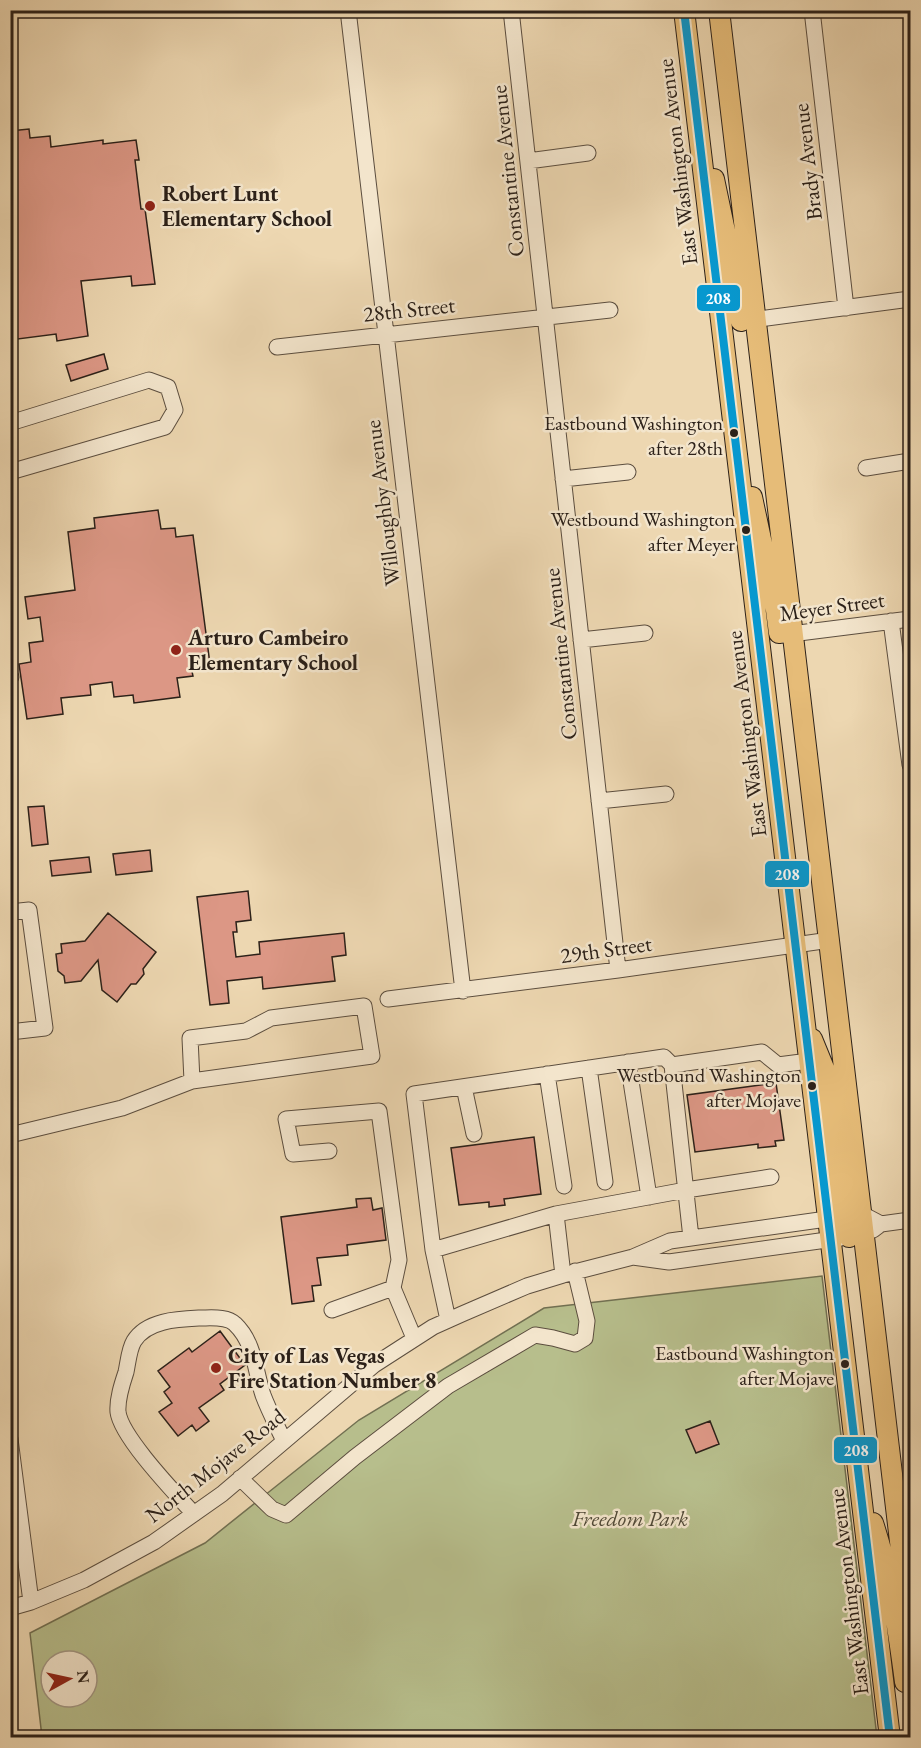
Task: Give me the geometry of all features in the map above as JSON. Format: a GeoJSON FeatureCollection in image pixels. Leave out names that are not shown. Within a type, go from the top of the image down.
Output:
{"type":"FeatureCollection","features":[{"type":"Feature","properties":{"kind":"main road","name":"East Washington Avenue"},"geometry":{"type":"LineString","coordinates":[[684,10],[809,1061],[845,1216],[856,1234],[910,1626]]}},
{"type":"Feature","properties":{"kind":"main road","name":"East Washington Avenue"},"geometry":{"type":"LineString","coordinates":[[718,10],[749,320],[786,635],[830,940],[845,1216],[856,1234],[859,1478],[890,1737]]}},
{"type":"Feature","properties":{"kind":"main road"},"geometry":{"type":"LineString","coordinates":[[695,110],[718,191],[738,288],[749,320]]}},
{"type":"Feature","properties":{"kind":"main road"},"geometry":{"type":"LineString","coordinates":[[735,443],[756,510],[776,610],[786,635]]}},
{"type":"Feature","properties":{"kind":"main road"},"geometry":{"type":"LineString","coordinates":[[805,1023],[830,1083],[845,1216]]}},
{"type":"Feature","properties":{"kind":"main road"},"geometry":{"type":"LineString","coordinates":[[859,1478],[881,1547],[908,1682]]}},
{"type":"Feature","properties":{"kind":"street","name":"Willoughby Avenue"},"geometry":{"type":"LineString","coordinates":[[348,10],[462,991]]}},
{"type":"Feature","properties":{"kind":"street","name":"Constantine Avenue"},"geometry":{"type":"LineString","coordinates":[[511,10],[618,970]]}},
{"type":"Feature","properties":{"kind":"street","name":"Brady Avenue"},"geometry":{"type":"LineString","coordinates":[[812,10],[846,308]]}},
{"type":"Feature","properties":{"kind":"street"},"geometry":{"type":"LineString","coordinates":[[528,161],[588,153]]}},
{"type":"Feature","properties":{"kind":"street"},"geometry":{"type":"LineString","coordinates":[[721,324],[910,299]]}},
{"type":"Feature","properties":{"kind":"street","name":"28th Street"},"geometry":{"type":"LineString","coordinates":[[277,347],[610,310]]}},
{"type":"Feature","properties":{"kind":"street"},"geometry":{"type":"LineString","coordinates":[[10,423],[148,380],[168,387],[174,410],[165,427],[10,472]]}},
{"type":"Feature","properties":{"kind":"street"},"geometry":{"type":"LineString","coordinates":[[866,468],[910,461]]}},
{"type":"Feature","properties":{"kind":"street"},"geometry":{"type":"LineString","coordinates":[[563,479],[628,472]]}},
{"type":"Feature","properties":{"kind":"street","name":"Meyer Street"},"geometry":{"type":"LineString","coordinates":[[759,639],[910,619]]}},
{"type":"Feature","properties":{"kind":"street"},"geometry":{"type":"LineString","coordinates":[[891,621],[910,765]]}},
{"type":"Feature","properties":{"kind":"street"},"geometry":{"type":"LineString","coordinates":[[581,640],[645,633]]}},
{"type":"Feature","properties":{"kind":"street"},"geometry":{"type":"LineString","coordinates":[[599,801],[666,794]]}},
{"type":"Feature","properties":{"kind":"street"},"geometry":{"type":"LineString","coordinates":[[10,912],[29,910],[45,1028],[10,1032]]}},
{"type":"Feature","properties":{"kind":"street","name":"29th Street"},"geometry":{"type":"LineString","coordinates":[[388,999],[462,991],[830,940]]}},
{"type":"Feature","properties":{"kind":"street"},"geometry":{"type":"LineString","coordinates":[[10,1135],[122,1108],[192,1081],[372,1056],[364,1006],[271,1017],[246,1031],[190,1038],[192,1081]]}},
{"type":"Feature","properties":{"kind":"street"},"geometry":{"type":"LineString","coordinates":[[672,1065],[762,1052],[778,1065],[809,1061]]}},
{"type":"Feature","properties":{"kind":"street"},"geometry":{"type":"LineString","coordinates":[[448,1320],[433,1250],[414,1094],[664,1057],[672,1065],[692,1238]]}},
{"type":"Feature","properties":{"kind":"street"},"geometry":{"type":"LineString","coordinates":[[628,1062],[649,1197]]}},
{"type":"Feature","properties":{"kind":"street"},"geometry":{"type":"LineString","coordinates":[[589,1068],[605,1182]]}},
{"type":"Feature","properties":{"kind":"street"},"geometry":{"type":"LineString","coordinates":[[546,1074],[564,1186]]}},
{"type":"Feature","properties":{"kind":"street"},"geometry":{"type":"LineString","coordinates":[[464,1087],[474,1134]]}},
{"type":"Feature","properties":{"kind":"street"},"geometry":{"type":"LineString","coordinates":[[329,1151],[293,1154],[286,1119],[379,1111],[399,1260],[393,1288],[414,1338]]}},
{"type":"Feature","properties":{"kind":"street"},"geometry":{"type":"LineString","coordinates":[[433,1250],[556,1214],[771,1177]]}},
{"type":"Feature","properties":{"kind":"street"},"geometry":{"type":"LineString","coordinates":[[240,1478],[272,1509],[286,1515],[355,1457],[448,1386],[535,1335],[575,1344],[585,1338],[587,1321],[569,1273],[556,1214]]}},
{"type":"Feature","properties":{"kind":"street","name":"North Mojave Road"},"geometry":{"type":"LineString","coordinates":[[10,1608],[31,1602],[84,1580],[154,1542],[240,1478],[375,1365],[414,1338],[448,1320],[527,1286],[633,1257],[670,1241],[845,1216]]}},
{"type":"Feature","properties":{"kind":"street","name":"North Mojave Road"},"geometry":{"type":"LineString","coordinates":[[633,1257],[669,1262],[856,1234],[910,1220]]}},
{"type":"Feature","properties":{"kind":"street"},"geometry":{"type":"LineString","coordinates":[[333,1310],[393,1288]]}},
{"type":"Feature","properties":{"kind":"street"},"geometry":{"type":"LineString","coordinates":[[194,1514],[130,1438],[118,1413],[133,1342],[143,1331],[151,1326],[186,1319],[221,1318],[234,1322],[251,1346],[261,1388],[284,1441]]}},
{"type":"Feature","properties":{"kind":"street"},"geometry":{"type":"LineString","coordinates":[[10,1439],[31,1602]]}},
{"type":"Feature","properties":{"kind":"street"},"geometry":{"type":"LineString","coordinates":[[883,1685],[908,1682]]}},
{"type":"Feature","properties":{"kind":"green space","name":"Freedom Park"},"geometry":{"type":"Polygon","coordinates":[[[822,1276],[877,1737],[42,1737],[30,1633],[205,1543],[359,1420],[544,1308],[822,1276]]]}},
{"type":"Feature","properties":{"kind":"building"},"geometry":{"type":"Polygon","coordinates":[[[29,129],[30,138],[50,136],[51,147],[103,140],[103,144],[136,140],[139,160],[135,160],[141,209],[145,209],[155,284],[132,286],[131,276],[81,281],[88,336],[57,341],[56,334],[10,340],[10,131],[29,129]]]}},
{"type":"Feature","properties":{"kind":"building"},"geometry":{"type":"Polygon","coordinates":[[[104,354],[108,369],[71,381],[66,365],[104,354]]]}},
{"type":"Feature","properties":{"kind":"building"},"geometry":{"type":"Polygon","coordinates":[[[158,510],[161,529],[175,528],[176,537],[193,535],[210,664],[191,667],[193,676],[177,678],[180,697],[134,703],[133,695],[114,697],[112,682],[90,685],[91,695],[61,698],[63,714],[27,719],[19,664],[31,662],[29,643],[43,641],[40,617],[28,619],[25,597],[75,590],[68,532],[95,528],[94,518],[158,510]]]}},
{"type":"Feature","properties":{"kind":"building"},"geometry":{"type":"Polygon","coordinates":[[[44,806],[48,844],[32,846],[28,807],[44,806]]]}},
{"type":"Feature","properties":{"kind":"building"},"geometry":{"type":"Polygon","coordinates":[[[150,850],[152,871],[116,875],[113,854],[150,850]]]}},
{"type":"Feature","properties":{"kind":"building"},"geometry":{"type":"Polygon","coordinates":[[[89,857],[91,872],[52,876],[50,861],[89,857]]]}},
{"type":"Feature","properties":{"kind":"building"},"geometry":{"type":"Polygon","coordinates":[[[248,891],[251,920],[236,922],[237,932],[233,932],[236,957],[260,954],[259,942],[344,933],[346,955],[332,957],[335,981],[263,989],[262,977],[227,981],[229,1003],[210,1005],[197,897],[248,891]]]}},
{"type":"Feature","properties":{"kind":"building"},"geometry":{"type":"Polygon","coordinates":[[[108,913],[156,952],[143,969],[144,974],[136,984],[131,984],[117,1002],[102,990],[98,960],[81,981],[65,983],[64,976],[58,971],[56,954],[62,953],[61,944],[85,941],[108,913]]]}},
{"type":"Feature","properties":{"kind":"building"},"geometry":{"type":"Polygon","coordinates":[[[776,1083],[784,1140],[775,1141],[776,1146],[758,1148],[758,1144],[695,1152],[687,1095],[776,1083]]]}},
{"type":"Feature","properties":{"kind":"building"},"geometry":{"type":"Polygon","coordinates":[[[534,1137],[541,1194],[504,1199],[505,1205],[489,1207],[489,1202],[459,1205],[451,1148],[534,1137]]]}},
{"type":"Feature","properties":{"kind":"building"},"geometry":{"type":"Polygon","coordinates":[[[371,1198],[373,1210],[382,1208],[386,1240],[347,1245],[348,1255],[317,1258],[321,1285],[312,1286],[314,1301],[292,1304],[281,1217],[357,1207],[356,1199],[371,1198]]]}},
{"type":"Feature","properties":{"kind":"building"},"geometry":{"type":"Polygon","coordinates":[[[220,1331],[245,1365],[220,1384],[224,1390],[199,1408],[209,1421],[196,1431],[192,1425],[178,1436],[159,1412],[172,1403],[164,1392],[170,1387],[158,1371],[189,1348],[192,1352],[220,1331]]]}},
{"type":"Feature","properties":{"kind":"building"},"geometry":{"type":"Polygon","coordinates":[[[710,1421],[719,1444],[696,1453],[686,1430],[710,1421]]]}},
{"type":"Feature","properties":{"kind":"transit line","name":"208"},"geometry":{"type":"LineString","coordinates":[[684,10],[890,1738]]}},
{"type":"Feature","properties":{"kind":"place","name":"Robert Lunt Elementary School"},"geometry":{"type":"Point","coordinates":[150,206]}},
{"type":"Feature","properties":{"kind":"place","name":"Eastbound Washington after 28th"},"geometry":{"type":"Point","coordinates":[734,433]}},
{"type":"Feature","properties":{"kind":"place","name":"Westbound Washington after Meyer"},"geometry":{"type":"Point","coordinates":[746,530]}},
{"type":"Feature","properties":{"kind":"place","name":"Arturo Cambeiro Elementary School"},"geometry":{"type":"Point","coordinates":[176,650]}},
{"type":"Feature","properties":{"kind":"place","name":"Westbound Washington after Mojave"},"geometry":{"type":"Point","coordinates":[812,1086]}},
{"type":"Feature","properties":{"kind":"place","name":"Eastbound Washington after Mojave"},"geometry":{"type":"Point","coordinates":[845,1364]}},
{"type":"Feature","properties":{"kind":"place","name":"City of Las Vegas Fire Station Number 8"},"geometry":{"type":"Point","coordinates":[216,1368]}}]}
